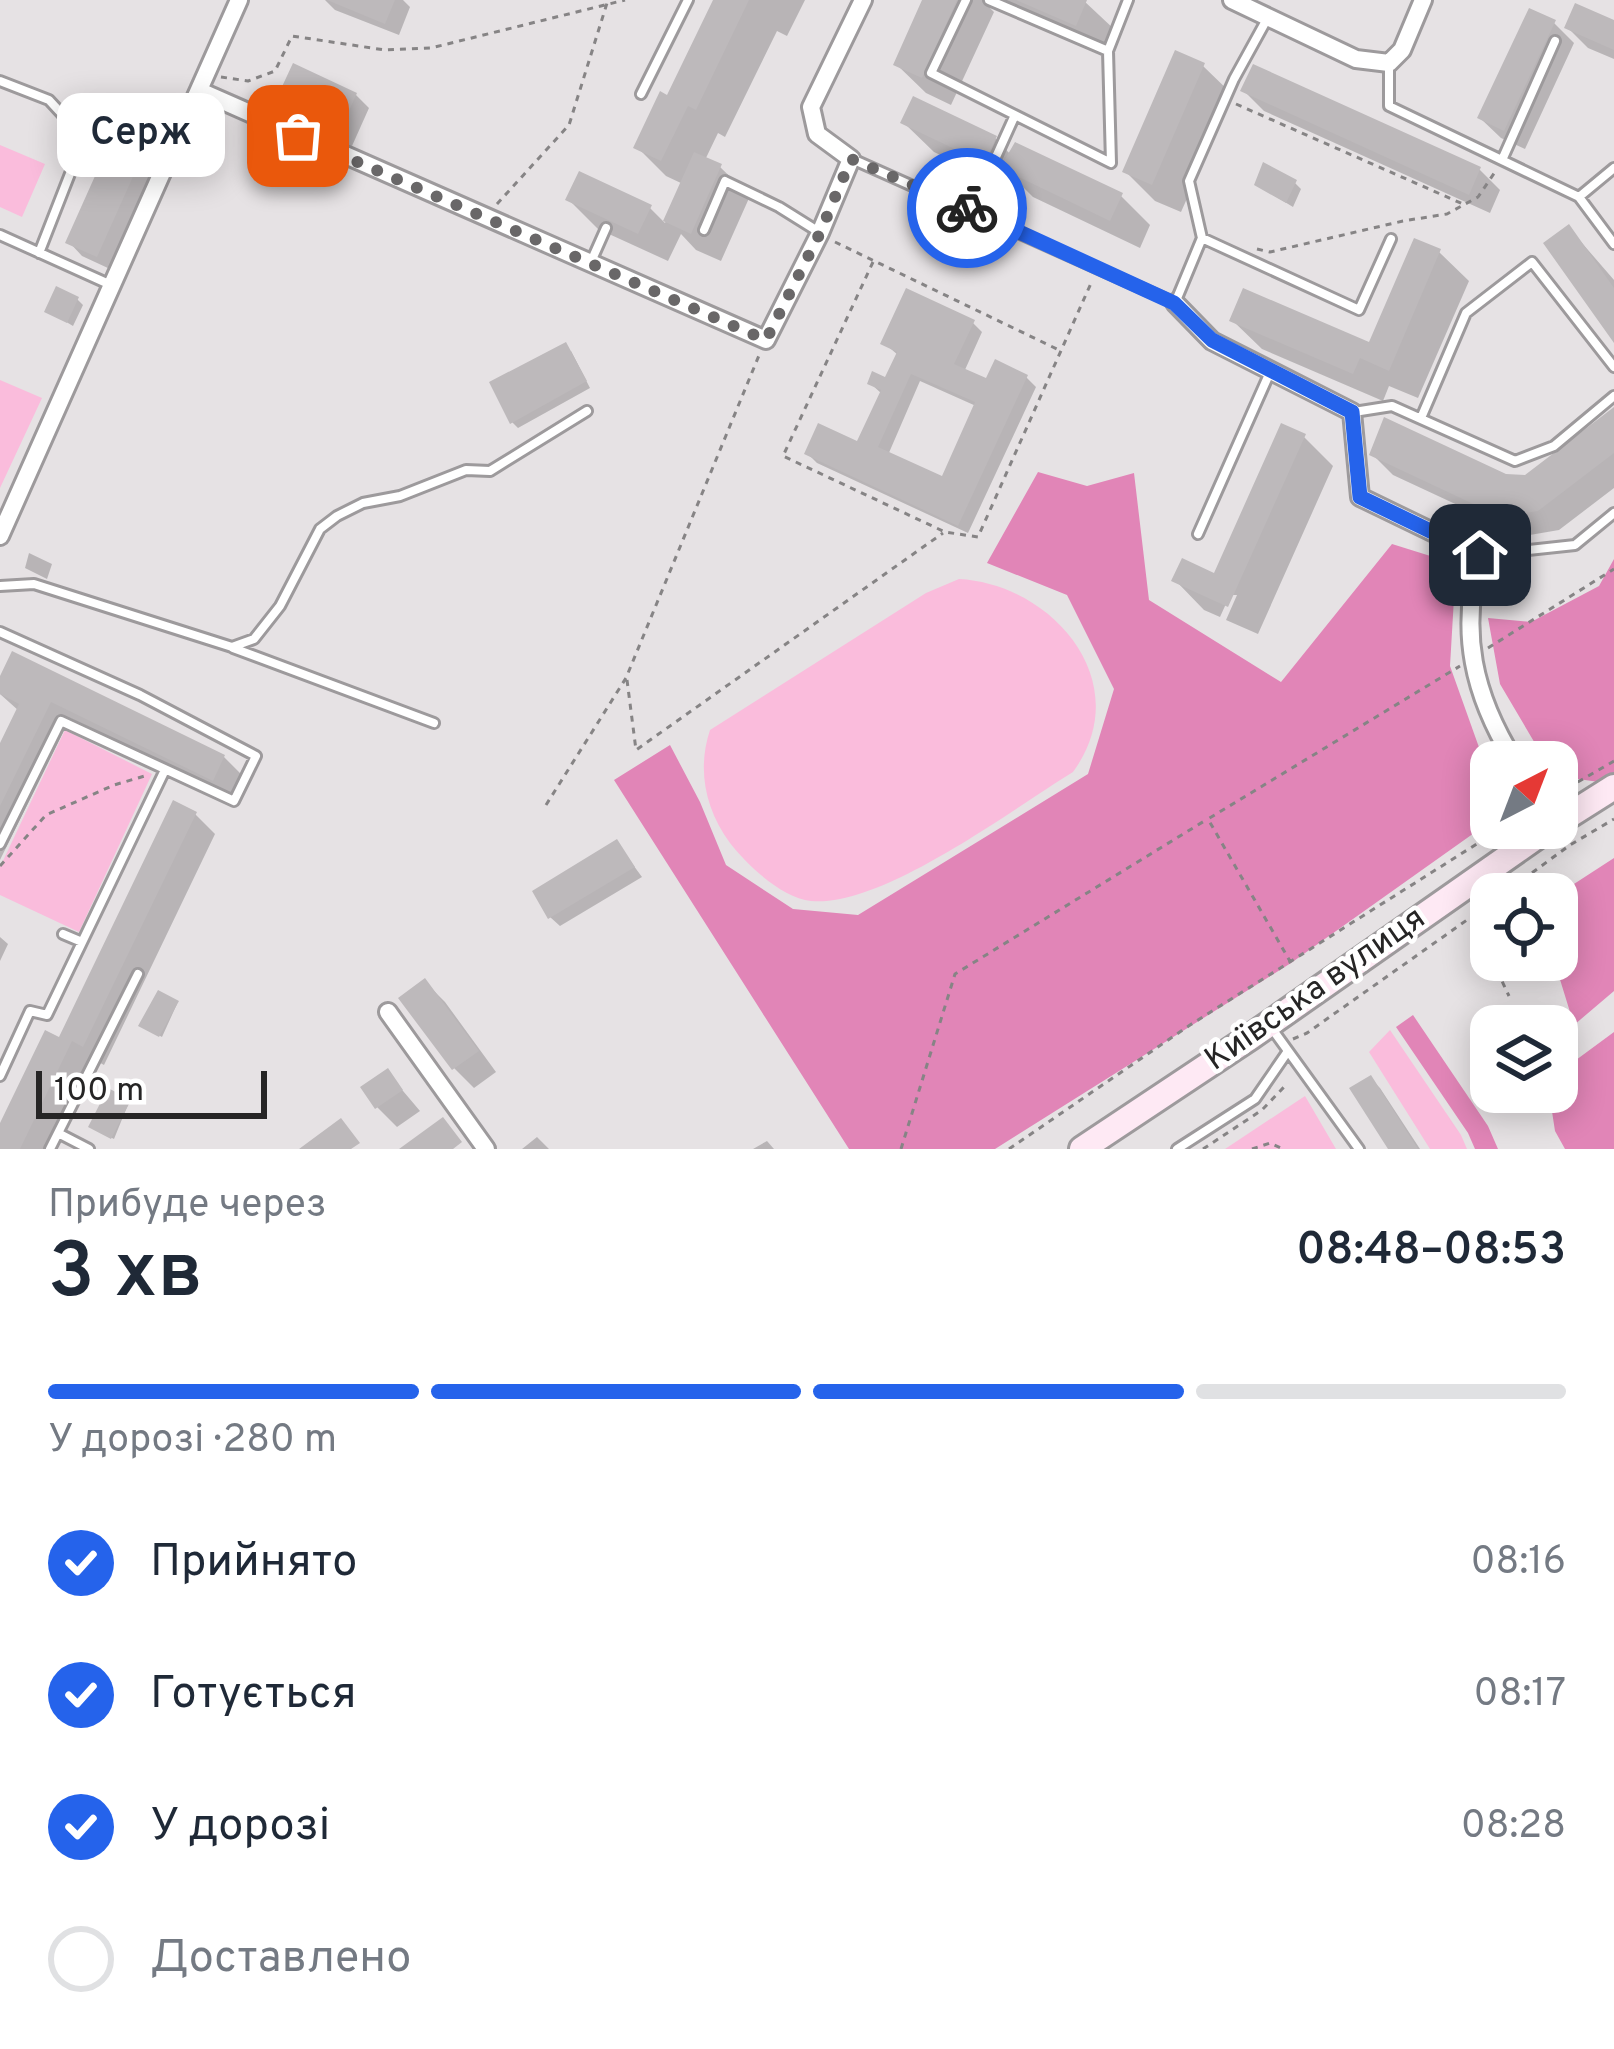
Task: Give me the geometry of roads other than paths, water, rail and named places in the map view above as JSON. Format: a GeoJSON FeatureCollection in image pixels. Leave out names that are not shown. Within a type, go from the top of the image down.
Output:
{"type":"FeatureCollection","features":[{"type":"Feature","properties":{"kind":"main road"},"geometry":{"type":"LineString","coordinates":[[1578,810],[1614,787]]}},
{"type":"Feature","properties":{"kind":"main road","name":"Київська вулиця"},"geometry":{"type":"LineString","coordinates":[[1082,1149],[1280,1039],[1522,849]]}},
{"type":"Feature","properties":{"kind":"street"},"geometry":{"type":"LineString","coordinates":[[0,536],[239,0]]}},
{"type":"Feature","properties":{"kind":"street"},"geometry":{"type":"LineString","coordinates":[[204,84],[484,219],[766,340],[851,159],[817,134],[811,107],[862,0]]}},
{"type":"Feature","properties":{"kind":"street"},"geometry":{"type":"LineString","coordinates":[[1232,0],[1356,59],[1389,63],[1402,50],[1423,0]]}},
{"type":"Feature","properties":{"kind":"street"},"geometry":{"type":"LineString","coordinates":[[1174,303],[1212,340],[1352,412],[1360,497],[1480,555],[1468,597],[1472,658],[1502,741]]}},
{"type":"Feature","properties":{"kind":"street"},"geometry":{"type":"LineString","coordinates":[[388,1012],[487,1149]]}},
{"type":"Feature","properties":{"kind":"lane"},"geometry":{"type":"LineString","coordinates":[[641,94],[688,0]]}},
{"type":"Feature","properties":{"kind":"lane"},"geometry":{"type":"LineString","coordinates":[[965,0],[931,73],[1111,163],[1108,51],[1128,0]]}},
{"type":"Feature","properties":{"kind":"lane"},"geometry":{"type":"LineString","coordinates":[[989,0],[1108,51]]}},
{"type":"Feature","properties":{"kind":"lane"},"geometry":{"type":"LineString","coordinates":[[851,159],[1174,303],[1202,238],[1189,181],[1268,17]]}},
{"type":"Feature","properties":{"kind":"lane"},"geometry":{"type":"LineString","coordinates":[[1502,160],[1555,41]]}},
{"type":"Feature","properties":{"kind":"lane"},"geometry":{"type":"LineString","coordinates":[[1389,63],[1389,106],[1580,197],[1614,244]]}},
{"type":"Feature","properties":{"kind":"lane"},"geometry":{"type":"LineString","coordinates":[[0,81],[49,100],[84,138],[39,253]]}},
{"type":"Feature","properties":{"kind":"lane"},"geometry":{"type":"LineString","coordinates":[[973,210],[1015,115]]}},
{"type":"Feature","properties":{"kind":"lane"},"geometry":{"type":"LineString","coordinates":[[1580,197],[1614,168]]}},
{"type":"Feature","properties":{"kind":"lane"},"geometry":{"type":"LineString","coordinates":[[704,230],[725,181],[820,233]]}},
{"type":"Feature","properties":{"kind":"lane"},"geometry":{"type":"LineString","coordinates":[[589,265],[606,228]]}},
{"type":"Feature","properties":{"kind":"lane"},"geometry":{"type":"LineString","coordinates":[[0,236],[113,286]]}},
{"type":"Feature","properties":{"kind":"lane"},"geometry":{"type":"LineString","coordinates":[[1202,238],[1359,310],[1391,239]]}},
{"type":"Feature","properties":{"kind":"lane"},"geometry":{"type":"LineString","coordinates":[[1421,418],[1466,313],[1532,262],[1614,367]]}},
{"type":"Feature","properties":{"kind":"lane"},"geometry":{"type":"LineString","coordinates":[[1198,534],[1272,368]]}},
{"type":"Feature","properties":{"kind":"lane"},"geometry":{"type":"LineString","coordinates":[[1352,412],[1392,406],[1515,461],[1554,446],[1614,396]]}},
{"type":"Feature","properties":{"kind":"lane"},"geometry":{"type":"LineString","coordinates":[[232,647],[254,639],[280,606],[320,530],[337,516],[466,470],[490,471],[587,411]]}},
{"type":"Feature","properties":{"kind":"lane"},"geometry":{"type":"LineString","coordinates":[[1480,555],[1575,545],[1614,513]]}},
{"type":"Feature","properties":{"kind":"lane"},"geometry":{"type":"LineString","coordinates":[[0,586],[34,584],[232,647],[434,723]]}},
{"type":"Feature","properties":{"kind":"lane"},"geometry":{"type":"LineString","coordinates":[[0,632],[140,695],[256,756],[234,801],[160,772],[62,721],[0,844]]}},
{"type":"Feature","properties":{"kind":"lane"},"geometry":{"type":"LineString","coordinates":[[0,1076],[30,1011],[47,1015],[160,772]]}},
{"type":"Feature","properties":{"kind":"lane"},"geometry":{"type":"LineString","coordinates":[[63,934],[82,942]]}},
{"type":"Feature","properties":{"kind":"lane"},"geometry":{"type":"LineString","coordinates":[[50,1149],[138,974]]}},
{"type":"Feature","properties":{"kind":"lane"},"geometry":{"type":"LineString","coordinates":[[1178,1149],[1255,1099],[1276,1072],[1280,1039]]}},
{"type":"Feature","properties":{"kind":"lane"},"geometry":{"type":"LineString","coordinates":[[1280,1039],[1359,1149]]}},
{"type":"Feature","properties":{"kind":"lane"},"geometry":{"type":"LineString","coordinates":[[58,1133],[89,1149]]}},
{"type":"Feature","properties":{"kind":"place","name":"Серж"},"geometry":{"type":"Point","coordinates":[298,136]}}]}
